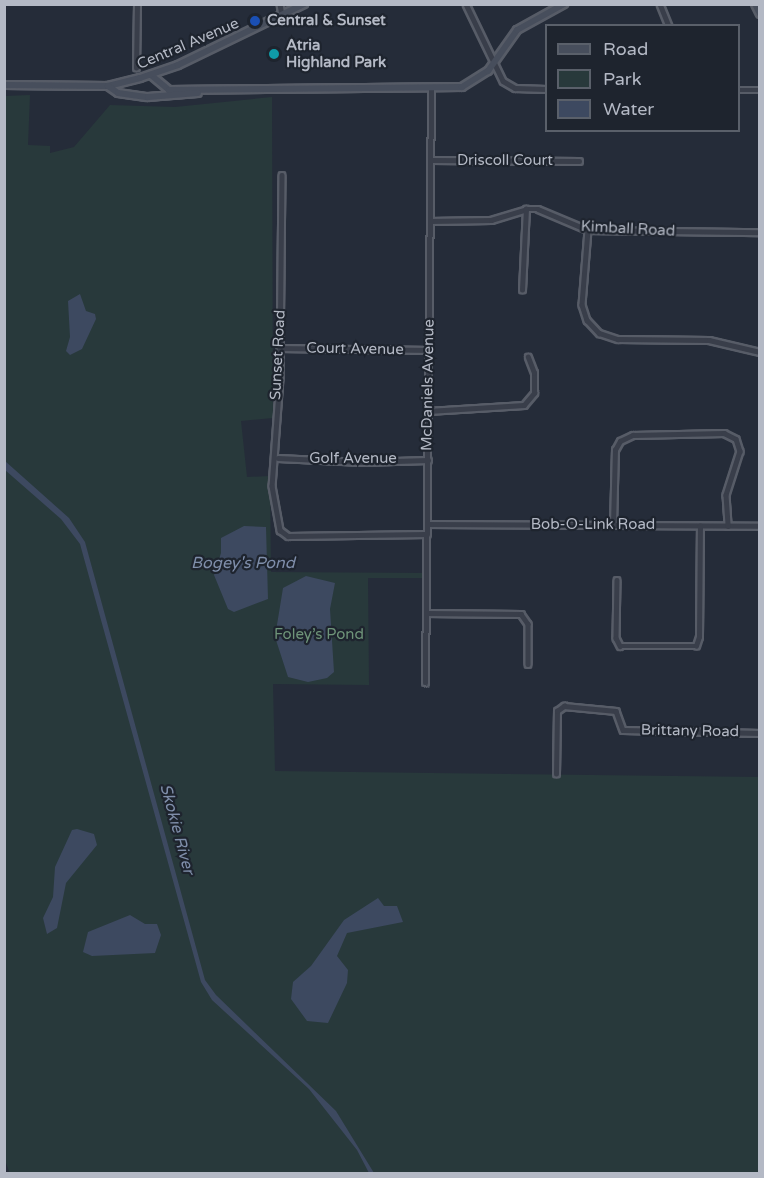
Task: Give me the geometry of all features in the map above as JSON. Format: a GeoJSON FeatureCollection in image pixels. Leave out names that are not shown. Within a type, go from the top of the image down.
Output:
{"type":"FeatureCollection","features":[{"type":"Feature","properties":{"kind":"street"},"geometry":{"type":"LineString","coordinates":[[280,4],[282,15]]}},
{"type":"Feature","properties":{"kind":"street","name":"Central Avenue"},"geometry":{"type":"LineString","coordinates":[[4,85],[108,86],[151,75],[304,4]]}},
{"type":"Feature","properties":{"kind":"street"},"geometry":{"type":"LineString","coordinates":[[466,4],[509,86],[545,89]]}},
{"type":"Feature","properties":{"kind":"street"},"geometry":{"type":"LineString","coordinates":[[151,75],[169,90],[431,88],[470,84],[495,63],[517,30],[564,4]]}},
{"type":"Feature","properties":{"kind":"street"},"geometry":{"type":"LineString","coordinates":[[660,4],[668,24]]}},
{"type":"Feature","properties":{"kind":"street"},"geometry":{"type":"LineString","coordinates":[[755,4],[759,14]]}},
{"type":"Feature","properties":{"kind":"street"},"geometry":{"type":"LineString","coordinates":[[136,68],[138,5]]}},
{"type":"Feature","properties":{"kind":"street"},"geometry":{"type":"LineString","coordinates":[[108,86],[118,93],[148,97],[214,90]]}},
{"type":"Feature","properties":{"kind":"street","name":"McDaniels Avenue"},"geometry":{"type":"LineString","coordinates":[[425,683],[431,88]]}},
{"type":"Feature","properties":{"kind":"street"},"geometry":{"type":"LineString","coordinates":[[740,90],[759,90]]}},
{"type":"Feature","properties":{"kind":"street","name":"Driscoll Court"},"geometry":{"type":"LineString","coordinates":[[431,160],[579,161]]}},
{"type":"Feature","properties":{"kind":"street","name":"Sunset Road"},"geometry":{"type":"LineString","coordinates":[[282,175],[281,348],[272,486],[274,513],[282,534],[427,534]]}},
{"type":"Feature","properties":{"kind":"street"},"geometry":{"type":"LineString","coordinates":[[430,221],[491,220],[526,208],[522,290]]}},
{"type":"Feature","properties":{"kind":"street","name":"Kimball Road"},"geometry":{"type":"LineString","coordinates":[[526,208],[548,212],[571,226],[588,230],[759,232]]}},
{"type":"Feature","properties":{"kind":"street"},"geometry":{"type":"LineString","coordinates":[[588,230],[582,305],[587,320],[600,333],[618,339],[709,340],[759,352]]}},
{"type":"Feature","properties":{"kind":"street","name":"Court Avenue"},"geometry":{"type":"LineString","coordinates":[[281,348],[429,350]]}},
{"type":"Feature","properties":{"kind":"street"},"geometry":{"type":"LineString","coordinates":[[428,411],[525,405],[534,393],[534,373],[528,357]]}},
{"type":"Feature","properties":{"kind":"street"},"geometry":{"type":"LineString","coordinates":[[613,525],[615,450],[622,439],[633,435],[724,433],[736,439],[740,451],[726,500],[728,526]]}},
{"type":"Feature","properties":{"kind":"street","name":"Golf Avenue"},"geometry":{"type":"LineString","coordinates":[[278,458],[362,462],[428,460]]}},
{"type":"Feature","properties":{"kind":"street","name":"Bob-O-Link Road"},"geometry":{"type":"LineString","coordinates":[[427,524],[759,526]]}},
{"type":"Feature","properties":{"kind":"street"},"geometry":{"type":"LineString","coordinates":[[617,580],[616,638],[620,645],[696,646],[699,637],[700,526]]}},
{"type":"Feature","properties":{"kind":"street"},"geometry":{"type":"LineString","coordinates":[[426,613],[521,614],[528,624],[528,664]]}},
{"type":"Feature","properties":{"kind":"street","name":"Brittany Road"},"geometry":{"type":"LineString","coordinates":[[556,774],[556,715],[561,707],[616,711],[623,730],[759,733]]}},
{"type":"Feature","properties":{"kind":"green space"},"geometry":{"type":"Polygon","coordinates":[[[30,95],[28,145],[50,146],[50,153],[74,147],[110,105],[175,107],[272,97],[273,418],[241,421],[247,477],[270,476],[271,572],[423,573],[423,578],[368,578],[369,685],[273,684],[275,771],[759,777],[759,1173],[10,1174],[5,1160],[5,96],[30,95]]]}},
{"type":"Feature","properties":{"kind":"water"},"geometry":{"type":"Polygon","coordinates":[[[80,294],[86,311],[95,314],[96,319],[82,349],[70,355],[66,351],[70,337],[68,301],[80,294]]]}},
{"type":"Feature","properties":{"kind":"water"},"geometry":{"type":"Polygon","coordinates":[[[5,461],[69,518],[85,542],[205,980],[216,995],[336,1111],[374,1173],[369,1173],[357,1150],[309,1089],[212,1000],[201,982],[80,544],[61,519],[5,470],[5,461]]]}},
{"type":"Feature","properties":{"kind":"water","name":"Bogey's Pond"},"geometry":{"type":"Polygon","coordinates":[[[244,526],[266,527],[268,599],[234,612],[228,609],[214,575],[221,553],[221,538],[244,526]]]}},
{"type":"Feature","properties":{"kind":"water","name":"Foley’s Pond"},"geometry":{"type":"Polygon","coordinates":[[[306,576],[335,583],[330,609],[334,672],[327,678],[308,682],[288,677],[275,637],[283,588],[306,576]]]}},
{"type":"Feature","properties":{"kind":"water"},"geometry":{"type":"Polygon","coordinates":[[[77,829],[94,834],[97,845],[66,883],[57,928],[47,934],[43,918],[53,897],[55,867],[72,830],[77,829]]]}},
{"type":"Feature","properties":{"kind":"water"},"geometry":{"type":"Polygon","coordinates":[[[378,898],[384,906],[397,906],[403,922],[347,933],[337,956],[348,970],[347,983],[328,1023],[307,1021],[291,999],[293,982],[311,966],[344,920],[378,898]]]}},
{"type":"Feature","properties":{"kind":"water"},"geometry":{"type":"Polygon","coordinates":[[[130,915],[145,924],[157,924],[161,935],[155,953],[92,956],[83,952],[88,932],[130,915]]]}},
{"type":"Feature","properties":{"kind":"place","name":"Central & Sunset"},"geometry":{"type":"Point","coordinates":[255,21]}},
{"type":"Feature","properties":{"kind":"place","name":"Atria Highland Park"},"geometry":{"type":"Point","coordinates":[274,54]}},
{"type":"Feature","properties":{"kind":"water label","name":"Skokie River"},"geometry":{"type":"Point","coordinates":[177,829]}}]}
